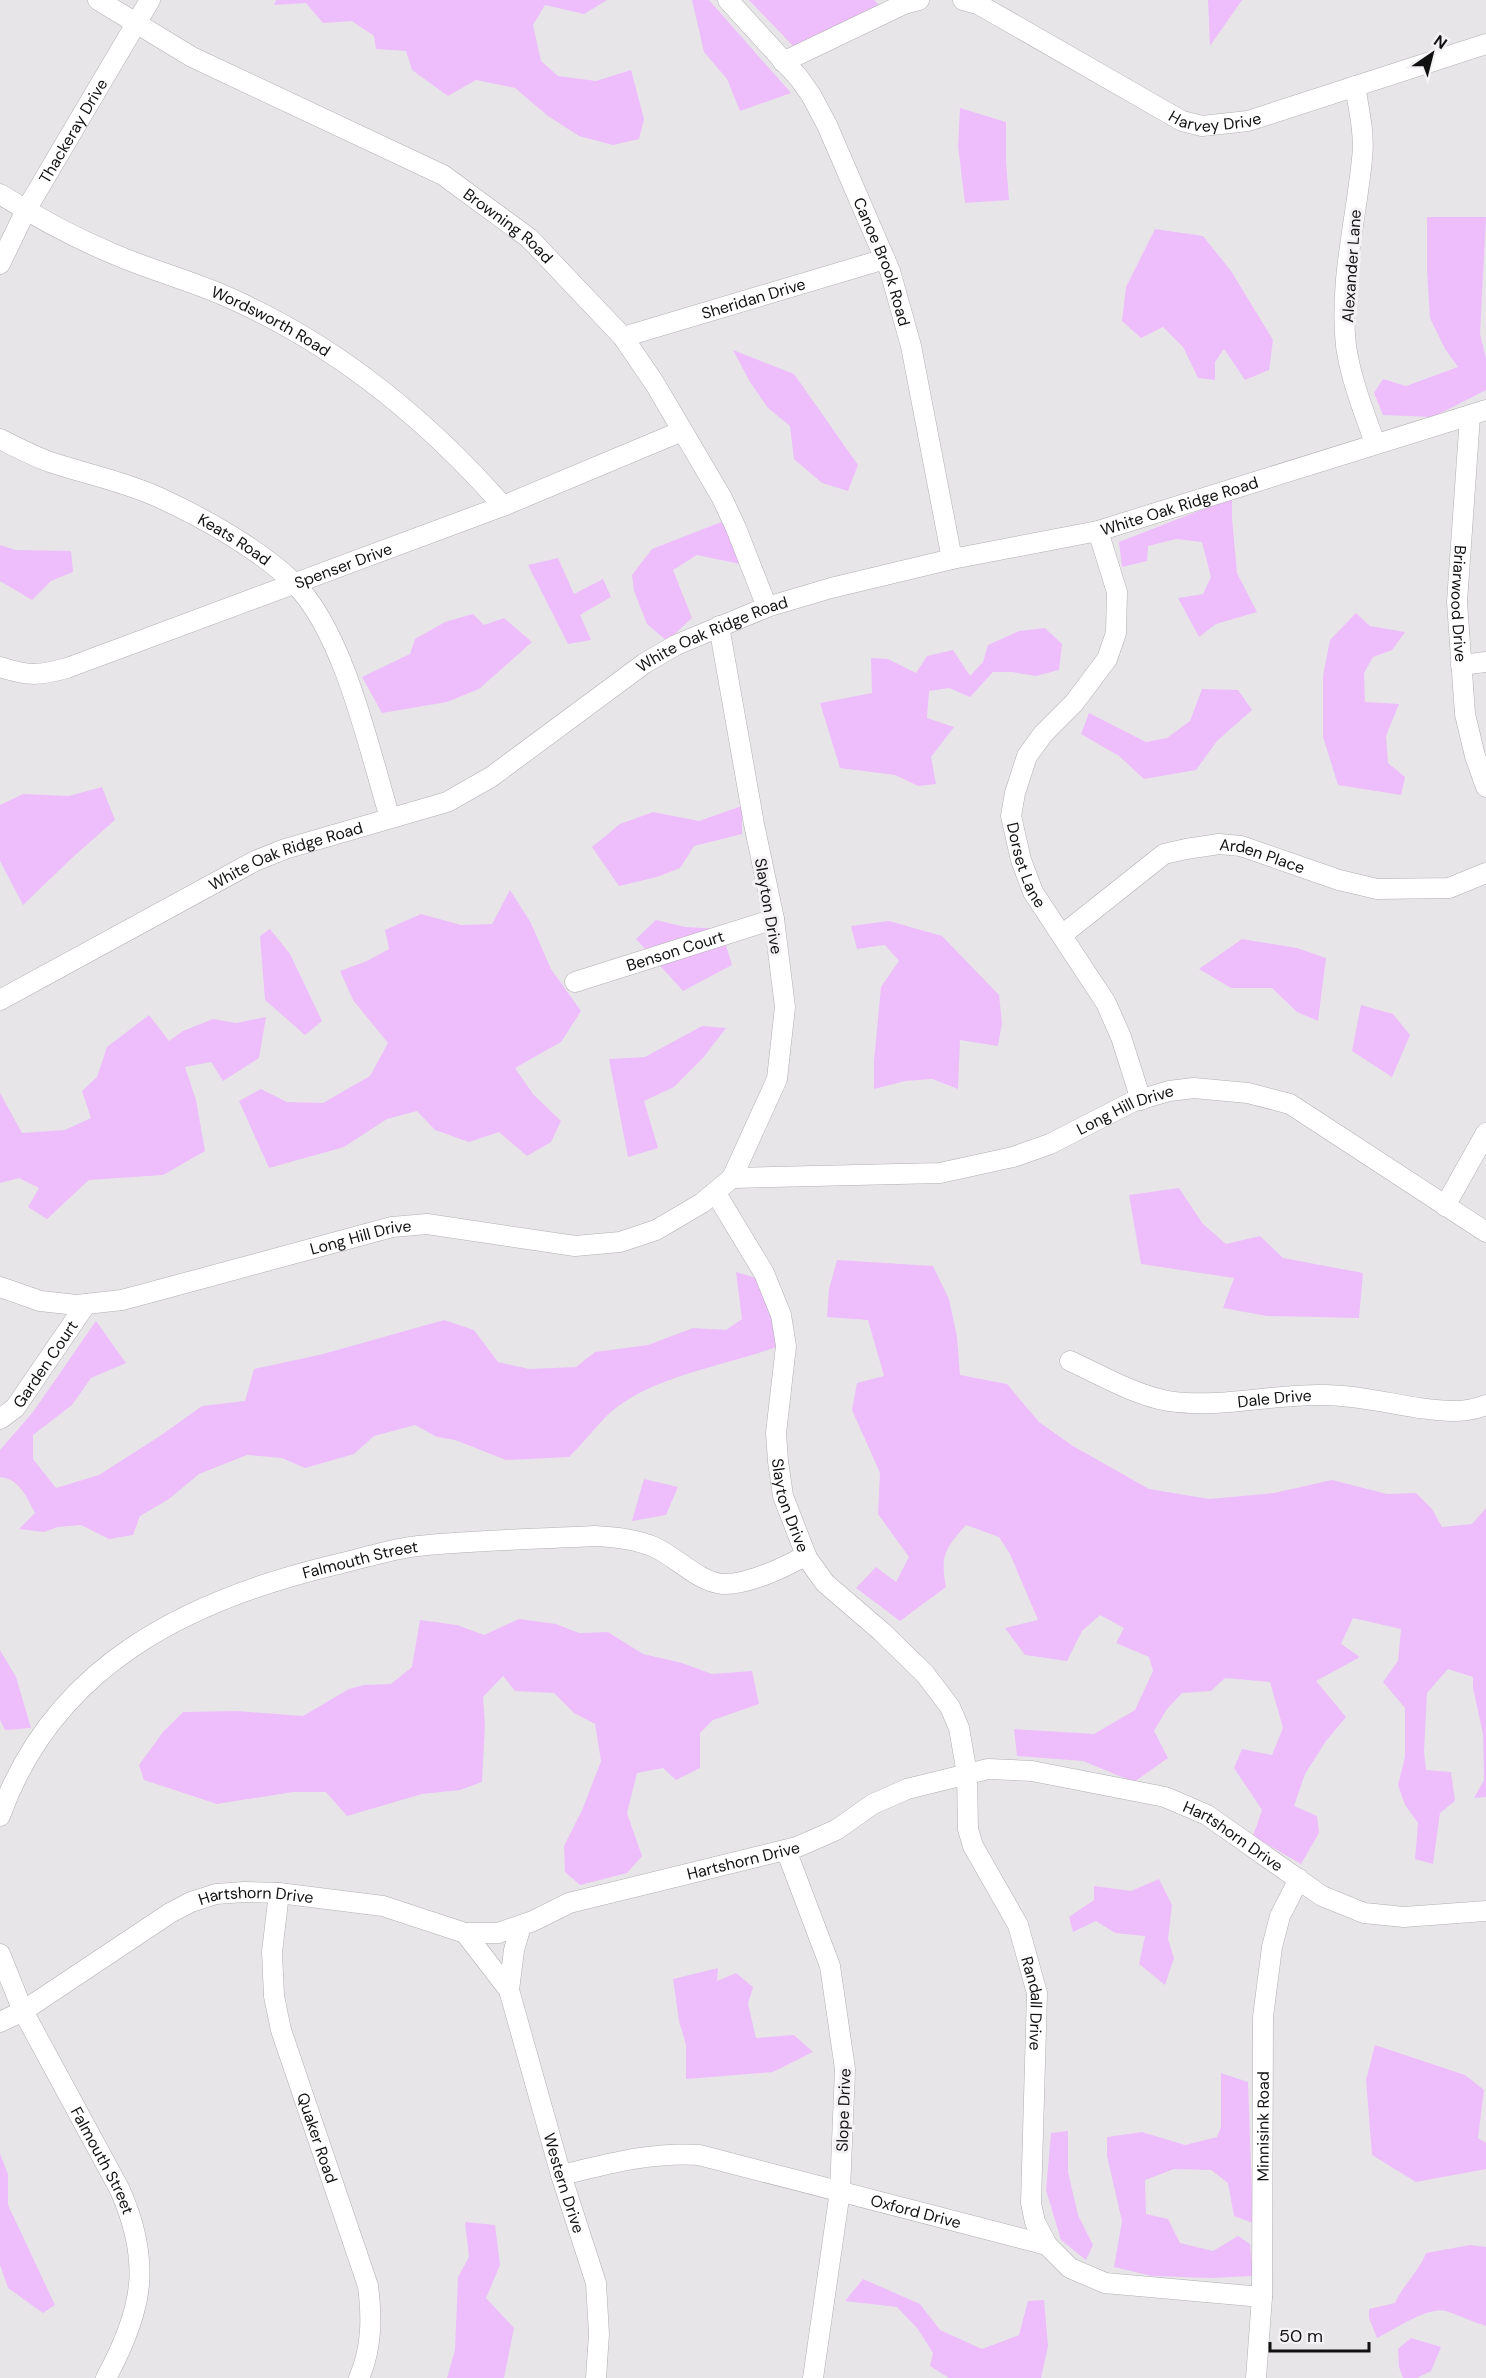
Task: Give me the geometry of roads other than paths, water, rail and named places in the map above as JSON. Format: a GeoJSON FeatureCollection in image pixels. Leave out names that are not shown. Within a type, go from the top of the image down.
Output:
{"type":"FeatureCollection","features":[{"type":"Feature","properties":{"kind":"street","name":"Browning Road"},"geometry":{"type":"LineString","coordinates":[[98,0],[192,57],[443,175],[529,238],[623,338],[655,384],[722,498],[767,607]]}},
{"type":"Feature","properties":{"kind":"street","name":"Thackeray Drive"},"geometry":{"type":"LineString","coordinates":[[0,264],[26,210],[150,0]]}},
{"type":"Feature","properties":{"kind":"street","name":"Canoe Brook Road"},"geometry":{"type":"LineString","coordinates":[[728,0],[799,78],[826,125],[885,259],[902,307],[911,346],[952,559]]}},
{"type":"Feature","properties":{"kind":"street"},"geometry":{"type":"LineString","coordinates":[[783,62],[904,4],[919,0]]}},
{"type":"Feature","properties":{"kind":"street","name":"Harvey Drive"},"geometry":{"type":"LineString","coordinates":[[974,1],[1182,121],[1202,126],[1248,121],[1486,44]]}},
{"type":"Feature","properties":{"kind":"street","name":"Alexander Lane"},"geometry":{"type":"LineString","coordinates":[[1356,86],[1362,132],[1362,158],[1349,243],[1346,345],[1351,374],[1375,443]]}},
{"type":"Feature","properties":{"kind":"street","name":"Wordsworth Road"},"geometry":{"type":"LineString","coordinates":[[0,194],[26,210],[115,255],[223,295],[293,330],[358,371],[420,420],[475,474],[503,506]]}},
{"type":"Feature","properties":{"kind":"street","name":"Sheridan Drive"},"geometry":{"type":"LineString","coordinates":[[623,338],[885,259]]}},
{"type":"Feature","properties":{"kind":"street","name":"White Oak Ridge Road"},"geometry":{"type":"LineString","coordinates":[[0,1000],[255,861],[285,849],[447,802],[491,777],[645,663],[676,645],[719,626],[767,607],[831,588],[952,559],[1098,531],[1375,443],[1478,413]]}},
{"type":"Feature","properties":{"kind":"street","name":"Briarwood Drive"},"geometry":{"type":"LineString","coordinates":[[1478,413],[1457,602],[1466,714],[1475,756],[1486,787]]}},
{"type":"Feature","properties":{"kind":"street","name":"Spenser Drive"},"geometry":{"type":"LineString","coordinates":[[0,667],[21,674],[43,675],[67,668],[503,506],[682,431]]}},
{"type":"Feature","properties":{"kind":"street","name":"Keats Road"},"geometry":{"type":"LineString","coordinates":[[0,439],[48,461],[104,476],[157,496],[208,522],[256,553],[294,583],[311,604],[332,642],[348,681],[390,818]]}},
{"type":"Feature","properties":{"kind":"street","name":"Dorset Lane"},"geometry":{"type":"LineString","coordinates":[[1098,531],[1117,592],[1116,633],[1107,659],[1074,703],[1043,734],[1027,756],[1015,793],[1011,816],[1021,860],[1033,892],[1106,1003],[1121,1037],[1141,1100]]}},
{"type":"Feature","properties":{"kind":"street","name":"Slayton Drive"},"geometry":{"type":"LineString","coordinates":[[719,626],[754,824],[774,919],[785,1007],[777,1079],[732,1178]]}},
{"type":"Feature","properties":{"kind":"street"},"geometry":{"type":"LineString","coordinates":[[1461,665],[1486,662]]}},
{"type":"Feature","properties":{"kind":"street","name":"Arden Place"},"geometry":{"type":"LineString","coordinates":[[1062,934],[1164,854],[1219,844],[1241,846],[1339,880],[1377,889],[1449,888],[1486,873]]}},
{"type":"Feature","properties":{"kind":"street","name":"Benson Court"},"geometry":{"type":"LineString","coordinates":[[575,982],[774,919]]}},
{"type":"Feature","properties":{"kind":"street","name":"Long Hill Drive"},"geometry":{"type":"LineString","coordinates":[[0,1287],[40,1301],[86,1304],[122,1300],[392,1227],[427,1224],[575,1246],[620,1242],[656,1230],[702,1203],[732,1178],[940,1173],[1032,1151],[1141,1100],[1168,1091],[1194,1088],[1248,1093],[1290,1104],[1486,1232]]}},
{"type":"Feature","properties":{"kind":"street"},"geometry":{"type":"LineString","coordinates":[[1445,1206],[1486,1133]]}},
{"type":"Feature","properties":{"kind":"street","name":"Slayton Drive"},"geometry":{"type":"LineString","coordinates":[[715,1192],[764,1274],[780,1315],[786,1346],[776,1433],[778,1461],[783,1496],[806,1555],[825,1583],[882,1632],[925,1674],[950,1707],[959,1728],[967,1774]]}},
{"type":"Feature","properties":{"kind":"street","name":"Garden Court"},"geometry":{"type":"LineString","coordinates":[[0,1419],[15,1408],[86,1304]]}},
{"type":"Feature","properties":{"kind":"street","name":"Dale Drive"},"geometry":{"type":"LineString","coordinates":[[1070,1361],[1135,1391],[1165,1401],[1219,1404],[1284,1396],[1324,1395],[1444,1412],[1470,1411],[1486,1405]]}},
{"type":"Feature","properties":{"kind":"street","name":"Falmouth Street"},"geometry":{"type":"LineString","coordinates":[[0,1816],[17,1778],[53,1720],[75,1692],[135,1644],[199,1609],[277,1579],[416,1546],[595,1536],[618,1537],[654,1547],[709,1580],[723,1584],[779,1571],[806,1555]]}},
{"type":"Feature","properties":{"kind":"street","name":"Hartshorn Drive"},"geometry":{"type":"LineString","coordinates":[[0,2022],[23,2011],[170,1913],[191,1902],[216,1894],[279,1893],[383,1906],[465,1933],[498,1933],[521,1926],[569,1903],[786,1850],[836,1830],[873,1804],[907,1789],[988,1769],[1032,1771],[1165,1797],[1207,1815],[1322,1896],[1364,1913],[1404,1917],[1486,1911]]}},
{"type":"Feature","properties":{"kind":"street","name":"Randall Drive"},"geometry":{"type":"LineString","coordinates":[[967,1774],[968,1829],[972,1845],[1018,1925],[1036,1994],[1031,2203],[1035,2222],[1047,2245]]}},
{"type":"Feature","properties":{"kind":"street","name":"Slope Drive"},"geometry":{"type":"LineString","coordinates":[[786,1850],[830,1966],[846,2069],[840,2191],[813,2378]]}},
{"type":"Feature","properties":{"kind":"street","name":"Minnisink Road"},"geometry":{"type":"LineString","coordinates":[[1256,2378],[1262,2297],[1263,2017],[1272,1947],[1280,1916],[1299,1879]]}},
{"type":"Feature","properties":{"kind":"street","name":"Quaker Road"},"geometry":{"type":"LineString","coordinates":[[279,1893],[272,1952],[274,1996],[281,2030],[368,2286],[371,2311],[370,2340],[365,2364],[359,2378]]}},
{"type":"Feature","properties":{"kind":"street","name":"Western Drive"},"geometry":{"type":"LineString","coordinates":[[509,1990],[514,1950],[521,1926]]}},
{"type":"Feature","properties":{"kind":"street","name":"Western Drive"},"geometry":{"type":"LineString","coordinates":[[465,1933],[509,1990],[561,2175],[596,2283],[599,2334],[596,2378]]}},
{"type":"Feature","properties":{"kind":"street","name":"Falmouth Street"},"geometry":{"type":"LineString","coordinates":[[0,1954],[23,2011],[120,2190],[136,2236],[140,2283],[136,2312],[126,2339],[106,2378]]}},
{"type":"Feature","properties":{"kind":"street","name":"Oxford Drive"},"geometry":{"type":"LineString","coordinates":[[561,2175],[642,2156],[670,2153],[699,2155],[1047,2245]]}},
{"type":"Feature","properties":{"kind":"street"},"geometry":{"type":"LineString","coordinates":[[1047,2245],[1070,2268],[1105,2283],[1262,2297]]}}]}
